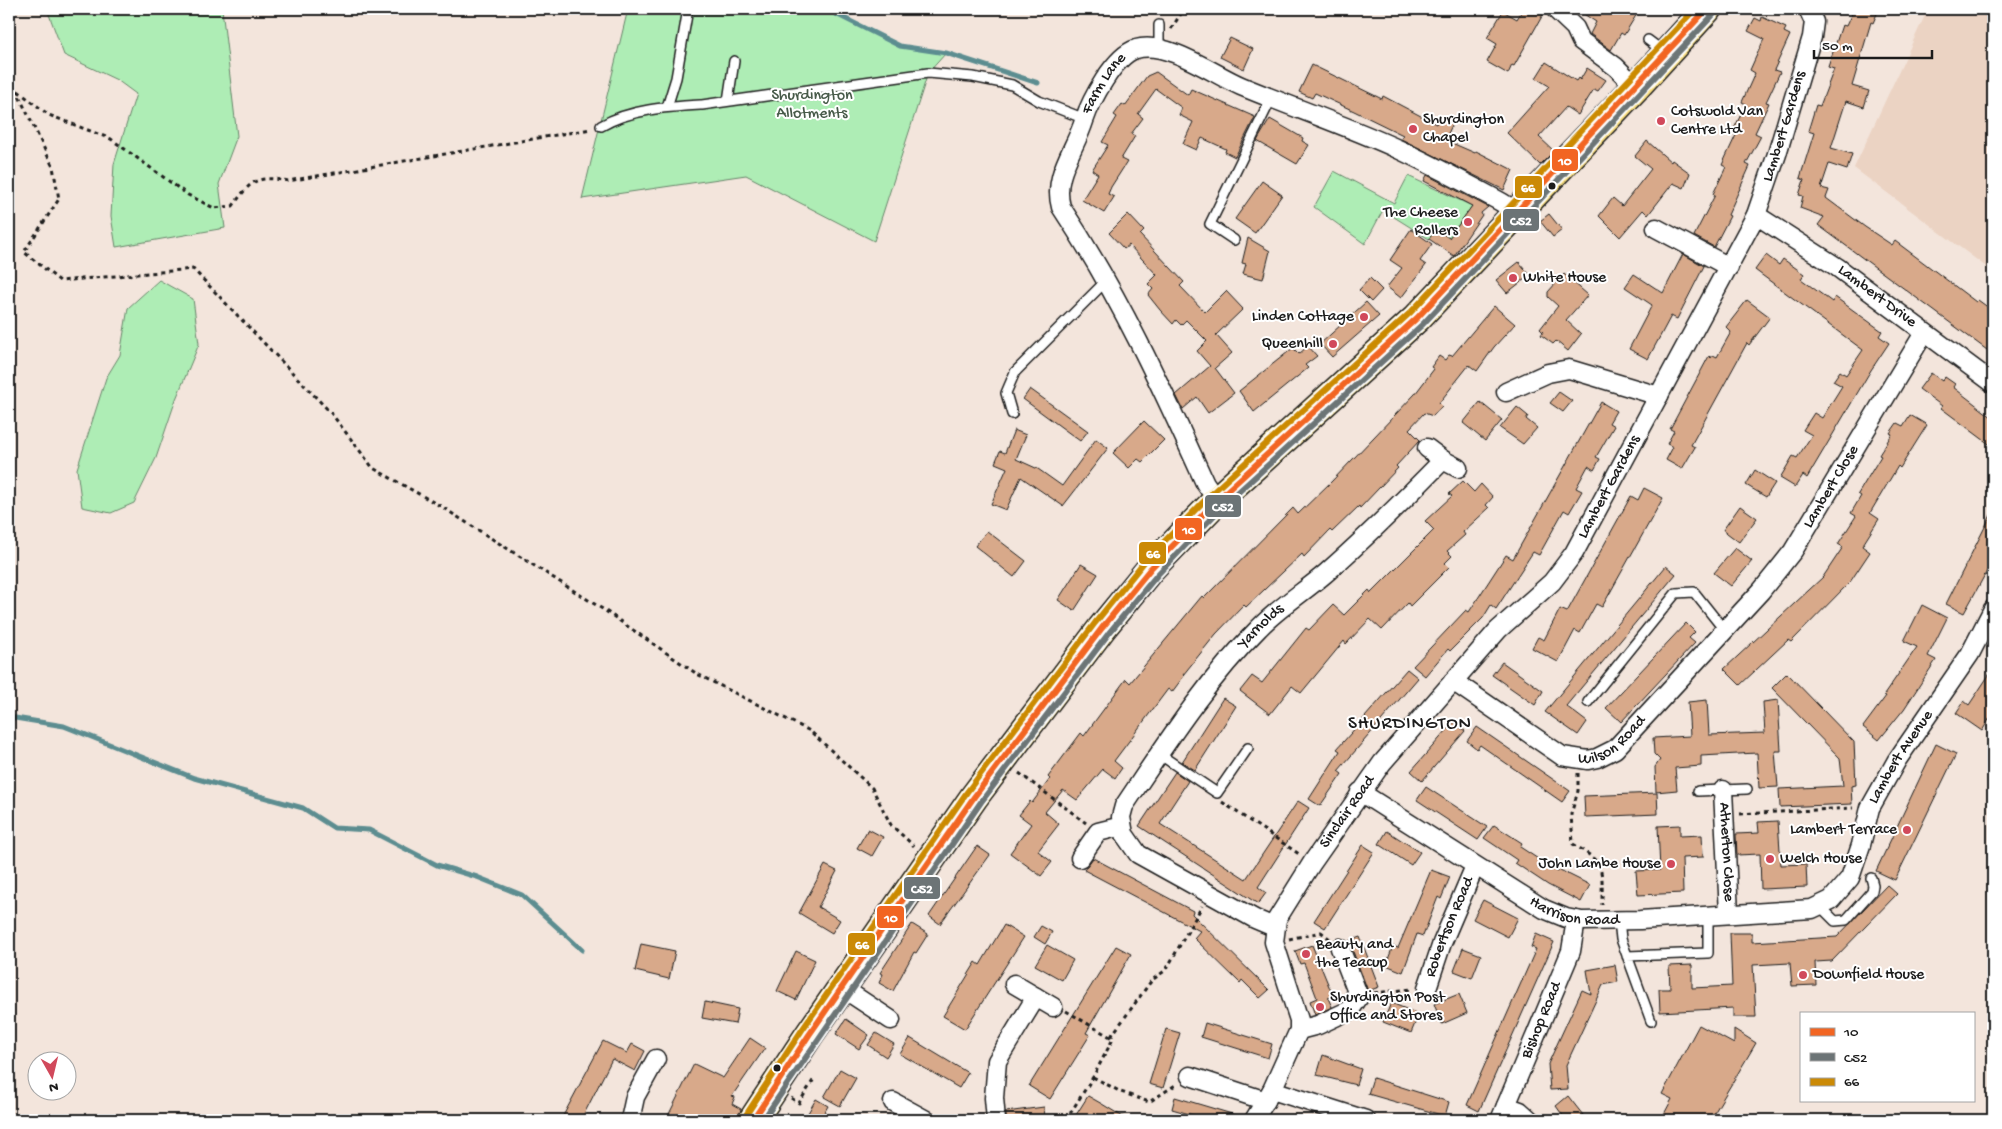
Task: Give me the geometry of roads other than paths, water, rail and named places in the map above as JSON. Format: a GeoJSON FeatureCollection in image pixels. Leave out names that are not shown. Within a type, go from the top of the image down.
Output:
{"type":"FeatureCollection","features":[{"type":"Feature","properties":{"kind":"main road"},"geometry":{"type":"LineString","coordinates":[[753,1120],[841,987],[1002,760],[1102,628],[1139,583],[1217,500],[1417,318],[1636,87],[1657,47],[1707,9]]}},
{"type":"Feature","properties":{"kind":"street"},"geometry":{"type":"LineString","coordinates":[[1555,9],[1575,28],[1582,41],[1616,67],[1636,87]]}},
{"type":"Feature","properties":{"kind":"street","name":"Lambert Gardens"},"geometry":{"type":"LineString","coordinates":[[1453,681],[1498,630],[1544,590],[1564,568],[1729,267],[1756,215],[1777,154],[1812,37],[1814,28],[1812,11]]}},
{"type":"Feature","properties":{"kind":"street","name":"Farm Lane"},"geometry":{"type":"LineString","coordinates":[[1217,500],[1205,483],[1150,363],[1107,280],[1061,207],[1059,199],[1060,175],[1094,97],[1120,58],[1135,49],[1159,49],[1501,202],[1517,212]]}},
{"type":"Feature","properties":{"kind":"street","name":"Lambert Drive"},"geometry":{"type":"LineString","coordinates":[[1756,215],[1837,267],[1993,384]]}},
{"type":"Feature","properties":{"kind":"street"},"geometry":{"type":"LineString","coordinates":[[1656,228],[1729,267]]}},
{"type":"Feature","properties":{"kind":"street","name":"Lambert Close"},"geometry":{"type":"LineString","coordinates":[[1725,631],[1793,551],[1924,333]]}},
{"type":"Feature","properties":{"kind":"street"},"geometry":{"type":"LineString","coordinates":[[1506,392],[1548,373],[1569,369],[1659,396]]}},
{"type":"Feature","properties":{"kind":"street","name":"Yarnolds"},"geometry":{"type":"LineString","coordinates":[[1122,826],[1124,806],[1219,671],[1288,600],[1324,574],[1451,464],[1427,448]]}},
{"type":"Feature","properties":{"kind":"street","name":"Lambert Avenue"},"geometry":{"type":"LineString","coordinates":[[1820,906],[1839,893],[1850,878],[1861,845],[1870,808],[1897,760],[1970,654],[1993,609]]}},
{"type":"Feature","properties":{"kind":"street","name":"Wilson Road"},"geometry":{"type":"LineString","coordinates":[[1453,681],[1554,752],[1578,760],[1598,758],[1615,749],[1725,631]]}},
{"type":"Feature","properties":{"kind":"street","name":"Sinclair Road"},"geometry":{"type":"LineString","coordinates":[[1276,942],[1277,919],[1360,792],[1382,763],[1453,681]]}},
{"type":"Feature","properties":{"kind":"street","name":"Atherton Close"},"geometry":{"type":"LineString","coordinates":[[1723,790],[1729,914]]}},
{"type":"Feature","properties":{"kind":"street","name":"Harrison Road"},"geometry":{"type":"LineString","coordinates":[[1360,792],[1544,909],[1576,920],[1619,920],[1801,910],[1820,906]]}},
{"type":"Feature","properties":{"kind":"street"},"geometry":{"type":"LineString","coordinates":[[1080,858],[1098,832],[1122,826],[1127,842],[1138,854],[1209,894],[1276,942],[1299,1020],[1299,1030],[1269,1096],[1254,1120]]}},
{"type":"Feature","properties":{"kind":"street","name":"Robertson Road"},"geometry":{"type":"LineString","coordinates":[[1427,988],[1442,943],[1475,866]]}},
{"type":"Feature","properties":{"kind":"street","name":"Bishop Road"},"geometry":{"type":"LineString","coordinates":[[1503,1113],[1571,952],[1576,920]]}},
{"type":"Feature","properties":{"kind":"street"},"geometry":{"type":"LineString","coordinates":[[1299,1030],[1318,1025],[1350,1010],[1359,997],[1340,948]]}},
{"type":"Feature","properties":{"kind":"street"},"geometry":{"type":"LineString","coordinates":[[1014,984],[1054,1007]]}},
{"type":"Feature","properties":{"kind":"street"},"geometry":{"type":"LineString","coordinates":[[841,987],[891,1020]]}},
{"type":"Feature","properties":{"kind":"street"},"geometry":{"type":"LineString","coordinates":[[992,1120],[994,1076],[997,1061],[1036,997]]}},
{"type":"Feature","properties":{"kind":"street"},"geometry":{"type":"LineString","coordinates":[[630,1120],[636,1097],[656,1059]]}},
{"type":"Feature","properties":{"kind":"street"},"geometry":{"type":"LineString","coordinates":[[1190,1076],[1366,1120]]}},
{"type":"Feature","properties":{"kind":"street"},"geometry":{"type":"LineString","coordinates":[[894,1102],[926,1120]]}},
{"type":"Feature","properties":{"kind":"street"},"geometry":{"type":"LineString","coordinates":[[1503,1113],[1520,1111],[1530,1120]]}},
{"type":"Feature","properties":{"kind":"lane"},"geometry":{"type":"LineString","coordinates":[[667,107],[676,78],[688,9]]}},
{"type":"Feature","properties":{"kind":"lane"},"geometry":{"type":"LineString","coordinates":[[1159,25],[1159,49]]}},
{"type":"Feature","properties":{"kind":"lane"},"geometry":{"type":"LineString","coordinates":[[728,101],[734,61]]}},
{"type":"Feature","properties":{"kind":"lane"},"geometry":{"type":"LineString","coordinates":[[601,126],[617,117],[667,107],[728,101],[928,73],[973,77],[1012,85],[1039,101],[1085,119]]}},
{"type":"Feature","properties":{"kind":"lane"},"geometry":{"type":"LineString","coordinates":[[1234,240],[1210,224],[1272,98]]}},
{"type":"Feature","properties":{"kind":"lane"},"geometry":{"type":"LineString","coordinates":[[1012,414],[1006,393],[1015,372],[1107,280]]}},
{"type":"Feature","properties":{"kind":"lane"},"geometry":{"type":"LineString","coordinates":[[1588,702],[1676,593],[1694,592],[1725,631]]}},
{"type":"Feature","properties":{"kind":"lane"},"geometry":{"type":"LineString","coordinates":[[1159,754],[1217,793],[1248,748]]}},
{"type":"Feature","properties":{"kind":"lane"},"geometry":{"type":"LineString","coordinates":[[1698,791],[1747,789]]}},
{"type":"Feature","properties":{"kind":"lane"},"geometry":{"type":"LineString","coordinates":[[1820,906],[1835,922],[1846,920],[1872,892],[1871,878]]}},
{"type":"Feature","properties":{"kind":"lane"},"geometry":{"type":"LineString","coordinates":[[1627,956],[1708,953],[1708,915]]}},
{"type":"Feature","properties":{"kind":"lane"},"geometry":{"type":"LineString","coordinates":[[1619,920],[1621,939],[1651,1021]]}},
{"type":"Feature","properties":{"kind":"waterway"},"geometry":{"type":"LineString","coordinates":[[826,9],[900,46],[946,53],[1038,83]]}},
{"type":"Feature","properties":{"kind":"waterway"},"geometry":{"type":"LineString","coordinates":[[9,717],[64,726],[194,778],[303,808],[334,828],[369,830],[437,865],[477,877],[522,895],[582,950]]}},
{"type":"Feature","properties":{"kind":"place","name":"Cotswold Van Centre Ltd"},"geometry":{"type":"Point","coordinates":[1661,121]}},
{"type":"Feature","properties":{"kind":"place","name":"Shurdington Chapel"},"geometry":{"type":"Point","coordinates":[1413,129]}},
{"type":"Feature","properties":{"kind":"place","name":"The Cheese Rollers"},"geometry":{"type":"Point","coordinates":[1468,222]}},
{"type":"Feature","properties":{"kind":"place","name":"White House"},"geometry":{"type":"Point","coordinates":[1513,278]}},
{"type":"Feature","properties":{"kind":"place","name":"Linden Cottage"},"geometry":{"type":"Point","coordinates":[1364,317]}},
{"type":"Feature","properties":{"kind":"place","name":"Queenhill"},"geometry":{"type":"Point","coordinates":[1333,344]}},
{"type":"Feature","properties":{"kind":"place","name":"Lambert Terrace"},"geometry":{"type":"Point","coordinates":[1907,830]}},
{"type":"Feature","properties":{"kind":"place","name":"Welch House"},"geometry":{"type":"Point","coordinates":[1770,859]}},
{"type":"Feature","properties":{"kind":"place","name":"John Lambe House"},"geometry":{"type":"Point","coordinates":[1671,864]}},
{"type":"Feature","properties":{"kind":"place","name":"Beauty and the Teacup"},"geometry":{"type":"Point","coordinates":[1306,954]}},
{"type":"Feature","properties":{"kind":"place","name":"Downfield House"},"geometry":{"type":"Point","coordinates":[1803,975]}},
{"type":"Feature","properties":{"kind":"place","name":"Shurdington Post Office and Stores"},"geometry":{"type":"Point","coordinates":[1320,1007]}},
{"type":"Feature","properties":{"kind":"district","name":"SHURDINGTON"},"geometry":{"type":"Point","coordinates":[1410,724]}},
{"type":"Feature","properties":{"kind":"park label","name":"Shurdington Allotments"},"geometry":{"type":"Point","coordinates":[812,105]}}]}
